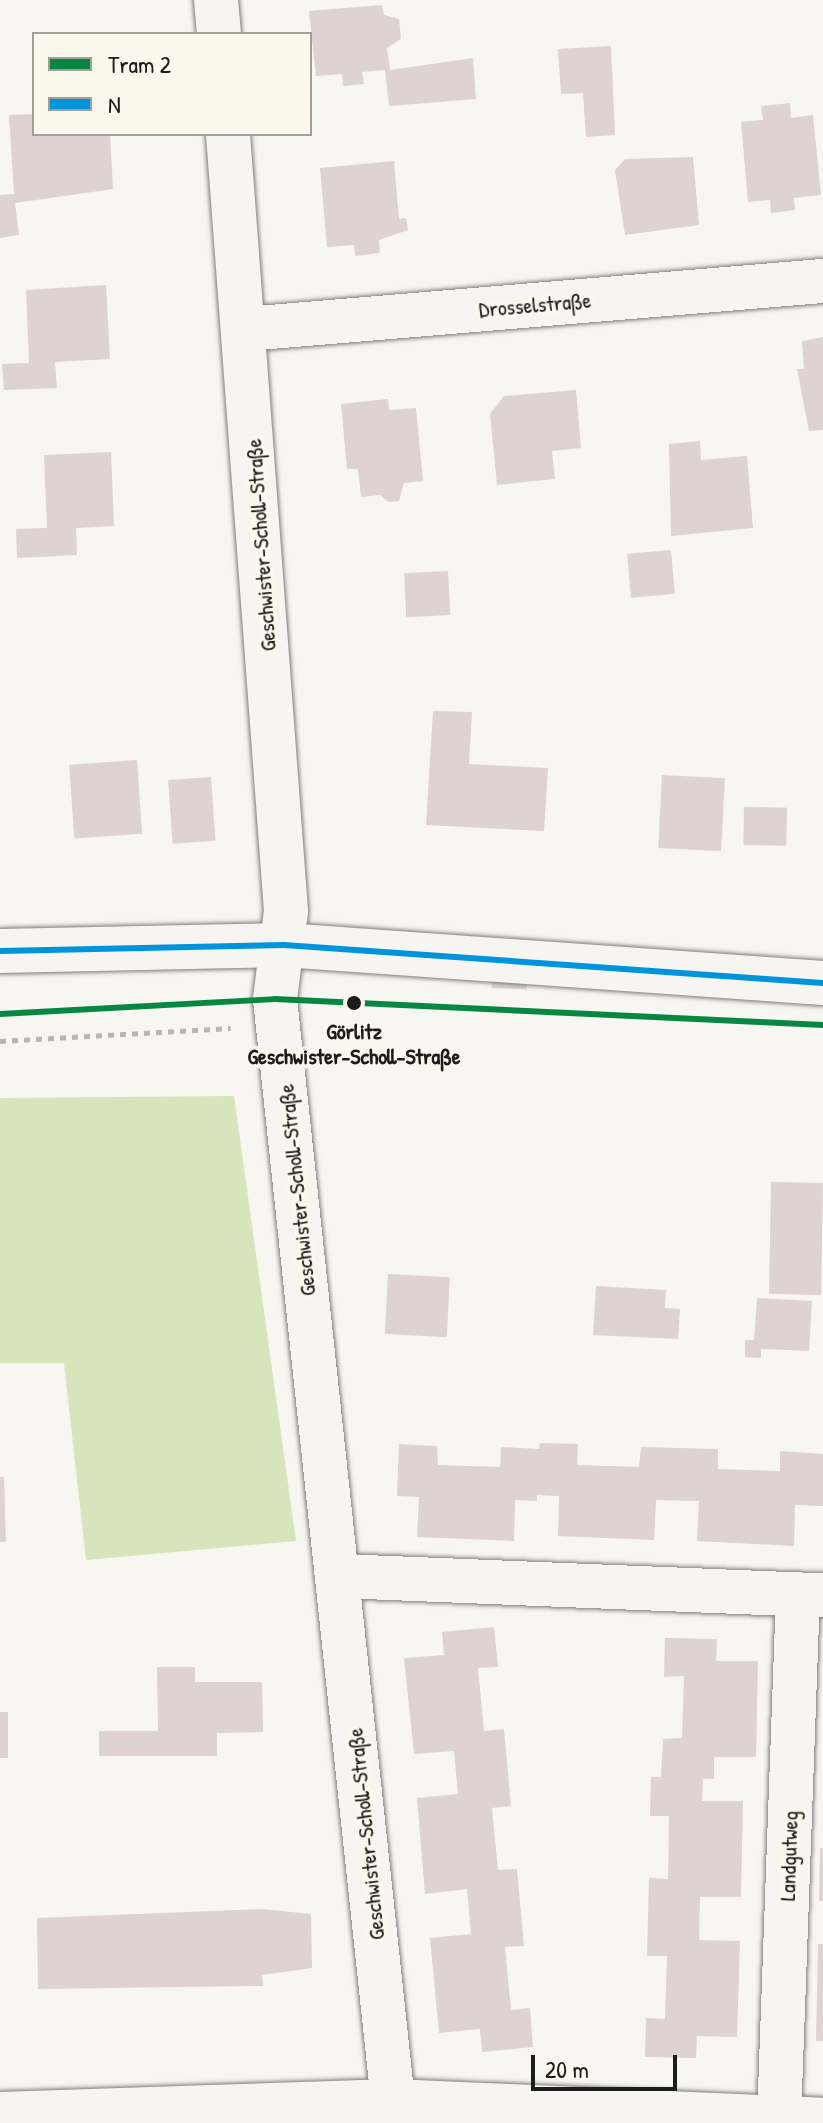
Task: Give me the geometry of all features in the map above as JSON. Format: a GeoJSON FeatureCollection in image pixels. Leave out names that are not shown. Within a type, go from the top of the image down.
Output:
{"type":"FeatureCollection","features":[{"type":"Feature","properties":{"kind":"street"},"geometry":{"type":"LineString","coordinates":[[216,0],[219,32]]}},
{"type":"Feature","properties":{"kind":"street","name":"Geschwister-Scholl-Straße"},"geometry":{"type":"LineString","coordinates":[[228,136],[246,329],[284,945],[278,1025],[340,1576],[393,2101]]}},
{"type":"Feature","properties":{"kind":"street","name":"Drosselstraße"},"geometry":{"type":"LineString","coordinates":[[246,329],[823,281]]}},
{"type":"Feature","properties":{"kind":"street"},"geometry":{"type":"LineString","coordinates":[[0,951],[284,945],[823,983]]}},
{"type":"Feature","properties":{"kind":"street","name":"Landgutweg"},"geometry":{"type":"LineString","coordinates":[[340,1576],[810,1594],[779,2119]]}},
{"type":"Feature","properties":{"kind":"street"},"geometry":{"type":"LineString","coordinates":[[0,2114],[393,2101],[823,2120]]}},
{"type":"Feature","properties":{"kind":"path"},"geometry":{"type":"LineString","coordinates":[[0,1041],[278,1025]]}},
{"type":"Feature","properties":{"kind":"green space"},"geometry":{"type":"Polygon","coordinates":[[[234,1096],[296,1541],[86,1560],[64,1363],[0,1363],[0,1098],[234,1096]]]}},
{"type":"Feature","properties":{"kind":"building"},"geometry":{"type":"Polygon","coordinates":[[[382,5],[384,15],[399,19],[401,39],[387,48],[390,70],[473,58],[476,99],[389,106],[385,70],[362,72],[364,84],[343,86],[342,74],[316,76],[309,11],[382,5]]]}},
{"type":"Feature","properties":{"kind":"building"},"geometry":{"type":"Polygon","coordinates":[[[611,46],[615,135],[586,137],[583,93],[561,94],[558,49],[611,46]]]}},
{"type":"Feature","properties":{"kind":"building"},"geometry":{"type":"Polygon","coordinates":[[[790,103],[791,118],[813,115],[821,195],[794,198],[795,210],[771,213],[770,200],[748,202],[741,122],[763,120],[761,106],[790,103]]]}},
{"type":"Feature","properties":{"kind":"building"},"geometry":{"type":"Polygon","coordinates":[[[32,114],[32,136],[110,136],[113,189],[15,203],[19,235],[0,238],[0,195],[14,194],[9,115],[32,114]]]}},
{"type":"Feature","properties":{"kind":"building"},"geometry":{"type":"Polygon","coordinates":[[[693,157],[699,225],[625,235],[615,170],[625,159],[693,157]]]}},
{"type":"Feature","properties":{"kind":"building"},"geometry":{"type":"Polygon","coordinates":[[[394,161],[399,219],[406,218],[408,230],[379,240],[380,253],[355,256],[354,245],[327,247],[320,168],[394,161]]]}},
{"type":"Feature","properties":{"kind":"building"},"geometry":{"type":"Polygon","coordinates":[[[106,285],[110,359],[55,362],[57,388],[4,390],[2,364],[29,363],[26,290],[106,285]]]}},
{"type":"Feature","properties":{"kind":"building"},"geometry":{"type":"Polygon","coordinates":[[[823,337],[823,430],[809,431],[797,369],[804,369],[802,341],[823,337]]]}},
{"type":"Feature","properties":{"kind":"building"},"geometry":{"type":"Polygon","coordinates":[[[576,390],[581,448],[552,451],[555,479],[497,485],[490,414],[504,396],[576,390]]]}},
{"type":"Feature","properties":{"kind":"building"},"geometry":{"type":"Polygon","coordinates":[[[388,399],[389,410],[416,408],[423,481],[404,483],[399,501],[388,502],[380,495],[361,497],[358,469],[347,469],[341,404],[388,399]]]}},
{"type":"Feature","properties":{"kind":"building"},"geometry":{"type":"Polygon","coordinates":[[[700,441],[701,460],[747,456],[753,528],[671,536],[669,444],[700,441]]]}},
{"type":"Feature","properties":{"kind":"building"},"geometry":{"type":"Polygon","coordinates":[[[111,452],[114,526],[76,528],[77,555],[17,558],[16,529],[47,528],[44,455],[111,452]]]}},
{"type":"Feature","properties":{"kind":"building"},"geometry":{"type":"Polygon","coordinates":[[[671,550],[675,594],[631,598],[627,554],[671,550]]]}},
{"type":"Feature","properties":{"kind":"building"},"geometry":{"type":"Polygon","coordinates":[[[448,571],[450,615],[406,617],[404,573],[448,571]]]}},
{"type":"Feature","properties":{"kind":"building"},"geometry":{"type":"Polygon","coordinates":[[[433,711],[472,712],[469,764],[548,768],[544,831],[426,825],[433,711]]]}},
{"type":"Feature","properties":{"kind":"building"},"geometry":{"type":"Polygon","coordinates":[[[137,760],[142,834],[74,839],[69,765],[137,760]]]}},
{"type":"Feature","properties":{"kind":"building"},"geometry":{"type":"Polygon","coordinates":[[[662,775],[725,778],[721,851],[658,848],[662,775]]]}},
{"type":"Feature","properties":{"kind":"building"},"geometry":{"type":"Polygon","coordinates":[[[211,777],[215,841],[173,844],[168,780],[211,777]]]}},
{"type":"Feature","properties":{"kind":"building"},"geometry":{"type":"Polygon","coordinates":[[[744,807],[787,808],[786,846],[743,845],[744,807]]]}},
{"type":"Feature","properties":{"kind":"building"},"geometry":{"type":"Polygon","coordinates":[[[492,978],[527,979],[527,989],[492,988],[492,978]]]}},
{"type":"Feature","properties":{"kind":"building"},"geometry":{"type":"Polygon","coordinates":[[[771,1182],[823,1183],[821,1295],[769,1294],[771,1182]]]}},
{"type":"Feature","properties":{"kind":"building"},"geometry":{"type":"Polygon","coordinates":[[[388,1274],[450,1277],[447,1337],[385,1334],[388,1274]]]}},
{"type":"Feature","properties":{"kind":"building"},"geometry":{"type":"Polygon","coordinates":[[[596,1286],[666,1290],[665,1308],[680,1309],[678,1339],[593,1335],[596,1286]]]}},
{"type":"Feature","properties":{"kind":"building"},"geometry":{"type":"Polygon","coordinates":[[[757,1298],[812,1301],[809,1351],[761,1349],[761,1358],[745,1357],[745,1340],[754,1340],[757,1298]]]}},
{"type":"Feature","properties":{"kind":"building"},"geometry":{"type":"Polygon","coordinates":[[[540,1443],[578,1444],[577,1465],[639,1467],[641,1447],[718,1449],[718,1469],[780,1471],[780,1451],[823,1454],[823,1506],[795,1505],[794,1546],[697,1541],[699,1501],[656,1500],[654,1540],[558,1536],[559,1496],[537,1495],[537,1501],[515,1500],[514,1541],[417,1537],[419,1497],[397,1496],[399,1444],[437,1446],[438,1465],[500,1467],[501,1447],[539,1449],[540,1443]]]}},
{"type":"Feature","properties":{"kind":"building"},"geometry":{"type":"Polygon","coordinates":[[[0,1477],[4,1477],[6,1542],[0,1542],[0,1477]]]}},
{"type":"Feature","properties":{"kind":"building"},"geometry":{"type":"Polygon","coordinates":[[[494,1627],[498,1667],[478,1668],[484,1731],[504,1729],[511,1806],[492,1808],[498,1870],[517,1869],[524,1946],[505,1947],[511,2010],[530,2008],[533,2047],[482,2052],[480,2029],[439,2033],[430,1938],[471,1934],[467,1889],[425,1894],[417,1798],[458,1794],[454,1751],[414,1754],[404,1658],[444,1655],[442,1632],[494,1627]]]}},
{"type":"Feature","properties":{"kind":"building"},"geometry":{"type":"Polygon","coordinates":[[[665,1638],[717,1639],[716,1661],[758,1661],[756,1757],[714,1757],[714,1779],[703,1779],[702,1801],[743,1801],[741,1897],[700,1897],[699,1940],[740,1941],[737,2037],[697,2036],[696,2058],[645,2057],[646,2018],[665,2019],[667,1956],[647,1956],[649,1878],[668,1879],[669,1816],[650,1816],[651,1777],[661,1777],[663,1739],[682,1738],[684,1676],[664,1677],[665,1638]]]}},
{"type":"Feature","properties":{"kind":"building"},"geometry":{"type":"Polygon","coordinates":[[[157,1667],[195,1667],[195,1682],[262,1682],[263,1732],[217,1733],[217,1756],[99,1756],[99,1731],[158,1731],[157,1667]]]}},
{"type":"Feature","properties":{"kind":"building"},"geometry":{"type":"Polygon","coordinates":[[[0,1712],[8,1712],[8,1758],[0,1758],[0,1712]]]}},
{"type":"Feature","properties":{"kind":"building"},"geometry":{"type":"Polygon","coordinates":[[[820,1848],[823,1848],[823,1901],[819,1901],[820,1848]]]}},
{"type":"Feature","properties":{"kind":"building"},"geometry":{"type":"Polygon","coordinates":[[[262,1909],[311,1914],[312,1968],[262,1975],[263,1986],[38,1989],[37,1918],[262,1909]]]}},
{"type":"Feature","properties":{"kind":"building"},"geometry":{"type":"Polygon","coordinates":[[[818,1944],[823,1944],[823,2041],[816,2041],[818,1944]]]}},
{"type":"Feature","properties":{"kind":"tram line","name":"2"},"geometry":{"type":"LineString","coordinates":[[0,1014],[275,999],[823,1025]]}},
{"type":"Feature","properties":{"kind":"transit line","name":"N"},"geometry":{"type":"LineString","coordinates":[[0,951],[284,945],[823,983]]}},
{"type":"Feature","properties":{"kind":"place","name":"Görlitz Geschwister-Scholl-Straße"},"geometry":{"type":"Point","coordinates":[354,1003]}}]}
